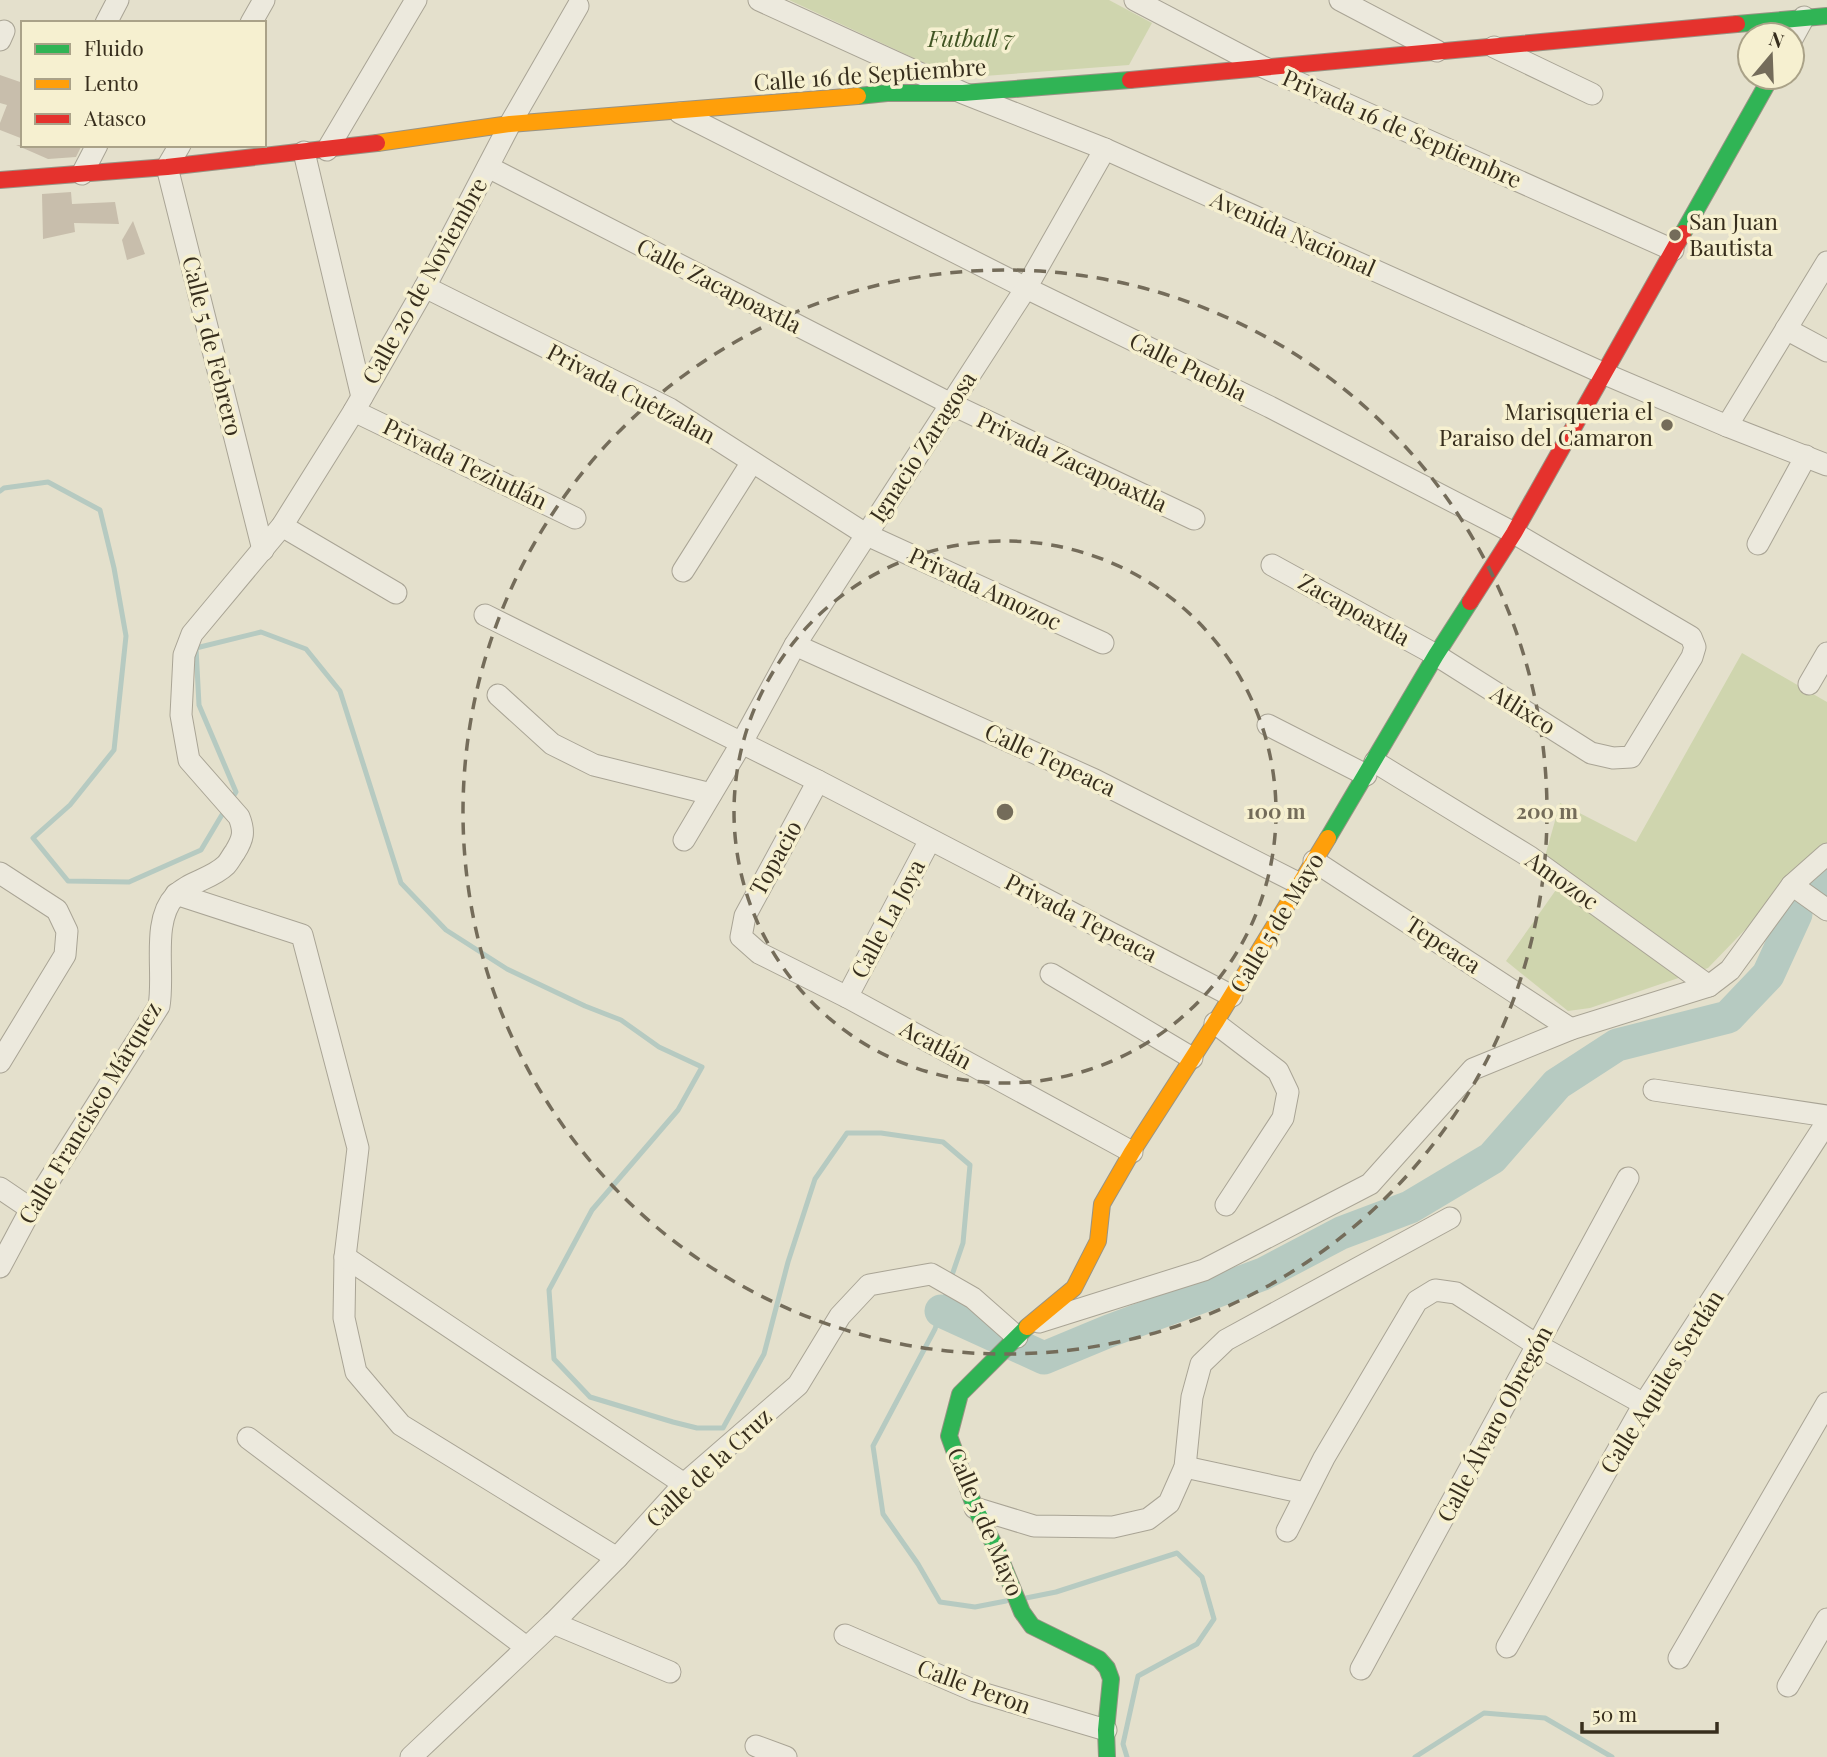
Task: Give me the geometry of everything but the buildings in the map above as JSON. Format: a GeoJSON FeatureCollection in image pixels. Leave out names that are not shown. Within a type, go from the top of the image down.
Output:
{"type":"FeatureCollection","features":[{"type":"Feature","properties":{"kind":"street"},"geometry":{"type":"LineString","coordinates":[[107,21],[118,0]]}},
{"type":"Feature","properties":{"kind":"street"},"geometry":{"type":"LineString","coordinates":[[252,21],[264,0]]}},
{"type":"Feature","properties":{"kind":"street"},"geometry":{"type":"LineString","coordinates":[[327,150],[415,0]]}},
{"type":"Feature","properties":{"kind":"street","name":"Avenida Nacional"},"geometry":{"type":"LineString","coordinates":[[759,0],[963,93],[1105,149],[1605,374],[1827,465]]}},
{"type":"Feature","properties":{"kind":"street","name":"Privada 16 de Septiembre"},"geometry":{"type":"LineString","coordinates":[[1135,0],[1261,66],[1673,250]]}},
{"type":"Feature","properties":{"kind":"street"},"geometry":{"type":"LineString","coordinates":[[1340,0],[1438,51]]}},
{"type":"Feature","properties":{"kind":"street","name":"Calle 20 de Noviembre"},"geometry":{"type":"LineString","coordinates":[[176,894],[225,866],[243,839],[240,817],[189,760],[181,715],[184,655],[192,634],[282,526],[358,404],[425,287],[510,124],[578,6]]}},
{"type":"Feature","properties":{"kind":"street","name":"Calle 16 de Septiembre"},"geometry":{"type":"LineString","coordinates":[[0,180],[167,167],[327,150],[510,124],[887,93],[963,93],[1827,16]]}},
{"type":"Feature","properties":{"kind":"street"},"geometry":{"type":"LineString","coordinates":[[1802,21],[1804,17]]}},
{"type":"Feature","properties":{"kind":"street"},"geometry":{"type":"LineString","coordinates":[[1492,46],[1592,93]]}},
{"type":"Feature","properties":{"kind":"street","name":"Calle 5 de Mayo"},"geometry":{"type":"LineString","coordinates":[[1106,1730],[1111,1679],[1107,1668],[1099,1660],[1032,1626],[1022,1612],[996,1548],[975,1508],[949,1436],[960,1394],[1017,1337],[1074,1288],[1098,1241],[1102,1204],[1132,1152],[1232,996],[1436,655],[1514,533],[1763,91]]}},
{"type":"Feature","properties":{"kind":"street","name":"Calle Puebla"},"geometry":{"type":"LineString","coordinates":[[678,112],[1270,407],[1514,533],[1691,637],[1695,647],[1692,657],[1631,757],[1614,758]]}},
{"type":"Feature","properties":{"kind":"street"},"geometry":{"type":"LineString","coordinates":[[82,174],[96,147]]}},
{"type":"Feature","properties":{"kind":"street"},"geometry":{"type":"LineString","coordinates":[[167,167],[179,147]]}},
{"type":"Feature","properties":{"kind":"street","name":"Ignacio Zaragosa"},"geometry":{"type":"LineString","coordinates":[[684,841],[795,645],[1027,288],[1105,149]]}},
{"type":"Feature","properties":{"kind":"street"},"geometry":{"type":"LineString","coordinates":[[304,152],[358,404]]}},
{"type":"Feature","properties":{"kind":"street","name":"Calle 5 de Febrero"},"geometry":{"type":"LineString","coordinates":[[167,167],[263,550]]}},
{"type":"Feature","properties":{"kind":"street","name":"Calle Zacapoaxtla"},"geometry":{"type":"LineString","coordinates":[[488,167],[951,404]]}},
{"type":"Feature","properties":{"kind":"street"},"geometry":{"type":"LineString","coordinates":[[1727,426],[1827,262]]}},
{"type":"Feature","properties":{"kind":"street","name":"Privada Cuetzalan"},"geometry":{"type":"LineString","coordinates":[[425,287],[670,409],[867,535]]}},
{"type":"Feature","properties":{"kind":"street"},"geometry":{"type":"LineString","coordinates":[[1787,329],[1827,351]]}},
{"type":"Feature","properties":{"kind":"street","name":"Privada Teziutlán"},"geometry":{"type":"LineString","coordinates":[[358,404],[575,519]]}},
{"type":"Feature","properties":{"kind":"street","name":"Privada Zacapoaxtla"},"geometry":{"type":"LineString","coordinates":[[951,404],[1194,519]]}},
{"type":"Feature","properties":{"kind":"street"},"geometry":{"type":"LineString","coordinates":[[1758,544],[1806,456]]}},
{"type":"Feature","properties":{"kind":"street"},"geometry":{"type":"LineString","coordinates":[[682,571],[752,461]]}},
{"type":"Feature","properties":{"kind":"street"},"geometry":{"type":"LineString","coordinates":[[282,526],[396,593]]}},
{"type":"Feature","properties":{"kind":"street","name":"Privada Amozoc"},"geometry":{"type":"LineString","coordinates":[[867,535],[1103,643]]}},
{"type":"Feature","properties":{"kind":"street","name":"Zacapoaxtla"},"geometry":{"type":"LineString","coordinates":[[1272,565],[1436,655]]}},
{"type":"Feature","properties":{"kind":"street"},"geometry":{"type":"LineString","coordinates":[[485,615],[818,781],[930,840]]}},
{"type":"Feature","properties":{"kind":"street","name":"Calle Tepeaca"},"geometry":{"type":"LineString","coordinates":[[795,645],[1095,780],[1300,884]]}},
{"type":"Feature","properties":{"kind":"street"},"geometry":{"type":"LineString","coordinates":[[1809,684],[1827,653]]}},
{"type":"Feature","properties":{"kind":"street","name":"Atlixco"},"geometry":{"type":"LineString","coordinates":[[1436,655],[1591,753],[1614,758]]}},
{"type":"Feature","properties":{"kind":"street"},"geometry":{"type":"LineString","coordinates":[[498,695],[552,744],[594,765],[711,794]]}},
{"type":"Feature","properties":{"kind":"street","name":"Amozoc"},"geometry":{"type":"LineString","coordinates":[[1268,725],[1370,769],[1530,857],[1709,986]]}},
{"type":"Feature","properties":{"kind":"street","name":"Topacio"},"geometry":{"type":"LineString","coordinates":[[741,937],[745,916],[818,781]]}},
{"type":"Feature","properties":{"kind":"street","name":"Privada Tepeaca"},"geometry":{"type":"LineString","coordinates":[[930,840],[1232,996]]}},
{"type":"Feature","properties":{"kind":"street","name":"Calle La Joya"},"geometry":{"type":"LineString","coordinates":[[847,997],[930,840]]}},
{"type":"Feature","properties":{"kind":"street"},"geometry":{"type":"LineString","coordinates":[[1017,1337],[1204,1270],[1370,1184],[1473,1069],[1571,1029],[1709,986],[1730,970],[1793,885],[1827,853]]}},
{"type":"Feature","properties":{"kind":"street","name":"Tepeaca"},"geometry":{"type":"LineString","coordinates":[[1314,861],[1571,1029]]}},
{"type":"Feature","properties":{"kind":"street"},"geometry":{"type":"LineString","coordinates":[[0,873],[57,910],[68,931],[65,955],[0,1062]]}},
{"type":"Feature","properties":{"kind":"street"},"geometry":{"type":"LineString","coordinates":[[1793,885],[1827,910]]}},
{"type":"Feature","properties":{"kind":"street"},"geometry":{"type":"LineString","coordinates":[[176,894],[302,935],[358,1148],[345,1257],[344,1318],[356,1372],[401,1425],[617,1558]]}},
{"type":"Feature","properties":{"kind":"street","name":"Calle Francisco Márquez"},"geometry":{"type":"LineString","coordinates":[[0,1267],[31,1209],[159,1006],[162,993],[161,923],[165,909],[176,894]]}},
{"type":"Feature","properties":{"kind":"street","name":"Acatlán"},"geometry":{"type":"LineString","coordinates":[[741,937],[760,953],[847,997],[1132,1152]]}},
{"type":"Feature","properties":{"kind":"street"},"geometry":{"type":"LineString","coordinates":[[1051,974],[1192,1058]]}},
{"type":"Feature","properties":{"kind":"street"},"geometry":{"type":"LineString","coordinates":[[1215,1023],[1278,1071],[1288,1092],[1283,1118],[1226,1205]]}},
{"type":"Feature","properties":{"kind":"street"},"geometry":{"type":"LineString","coordinates":[[1654,1090],[1827,1116]]}},
{"type":"Feature","properties":{"kind":"street","name":"Calle Aquiles Serdán"},"geometry":{"type":"LineString","coordinates":[[1507,1647],[1644,1404],[1827,1122]]}},
{"type":"Feature","properties":{"kind":"street","name":"Calle Álvaro Obregón"},"geometry":{"type":"LineString","coordinates":[[1361,1669],[1628,1178]]}},
{"type":"Feature","properties":{"kind":"street"},"geometry":{"type":"LineString","coordinates":[[0,1188],[31,1209]]}},
{"type":"Feature","properties":{"kind":"street"},"geometry":{"type":"LineString","coordinates":[[975,1508],[1034,1526],[1113,1527],[1148,1519],[1169,1503],[1185,1467],[1192,1396],[1201,1364],[1226,1340],[1450,1218]]}},
{"type":"Feature","properties":{"kind":"street"},"geometry":{"type":"LineString","coordinates":[[345,1257],[684,1485]]}},
{"type":"Feature","properties":{"kind":"street","name":"Calle de la Cruz"},"geometry":{"type":"LineString","coordinates":[[411,1757],[553,1623],[684,1485],[798,1385],[840,1316],[869,1285],[931,1274],[974,1298],[1017,1337]]}},
{"type":"Feature","properties":{"kind":"street"},"geometry":{"type":"LineString","coordinates":[[1287,1531],[1306,1493],[1417,1301],[1435,1290],[1455,1293],[1537,1345],[1644,1404]]}},
{"type":"Feature","properties":{"kind":"street"},"geometry":{"type":"LineString","coordinates":[[1679,1658],[1827,1403]]}},
{"type":"Feature","properties":{"kind":"street"},"geometry":{"type":"LineString","coordinates":[[248,1438],[526,1647]]}},
{"type":"Feature","properties":{"kind":"street"},"geometry":{"type":"LineString","coordinates":[[1185,1467],[1306,1493]]}},
{"type":"Feature","properties":{"kind":"street"},"geometry":{"type":"LineString","coordinates":[[1788,1686],[1819,1648],[1827,1619]]}},
{"type":"Feature","properties":{"kind":"street"},"geometry":{"type":"LineString","coordinates":[[553,1623],[670,1672]]}},
{"type":"Feature","properties":{"kind":"street","name":"Calle Peron"},"geometry":{"type":"LineString","coordinates":[[845,1635],[975,1692],[1106,1730]]}},
{"type":"Feature","properties":{"kind":"street"},"geometry":{"type":"LineString","coordinates":[[1106,1730],[1107,1757]]}},
{"type":"Feature","properties":{"kind":"street"},"geometry":{"type":"LineString","coordinates":[[756,1746],[786,1757]]}},
{"type":"Feature","properties":{"kind":"green space","name":"Futball 7"},"geometry":{"type":"Polygon","coordinates":[[[789,0],[1109,0],[1152,23],[1129,65],[957,78],[789,0]]]}},
{"type":"Feature","properties":{"kind":"green space"},"geometry":{"type":"Polygon","coordinates":[[[1742,653],[1827,702],[1827,845],[1708,968],[1590,1008],[1568,1011],[1506,961],[1565,877],[1544,860],[1560,803],[1636,842],[1742,653]]]}},
{"type":"Feature","properties":{"kind":"waterway"},"geometry":{"type":"LineString","coordinates":[[0,491],[4,488],[48,482],[100,510],[126,636],[114,750],[70,805],[33,838],[68,881],[129,882],[201,850],[226,808]]}},
{"type":"Feature","properties":{"kind":"waterway"},"geometry":{"type":"LineString","coordinates":[[231,800],[236,792],[199,705],[196,648],[261,632],[306,649],[340,691],[401,883],[446,930],[507,969],[621,1020],[659,1047],[702,1067],[678,1110],[592,1210],[549,1290],[554,1359],[590,1397],[697,1428],[723,1428],[764,1354],[788,1262],[815,1179],[847,1133],[881,1133],[943,1142],[970,1165],[963,1243],[951,1278]]}},
{"type":"Feature","properties":{"kind":"waterway"},"geometry":{"type":"LineString","coordinates":[[941,1311],[1044,1358],[1263,1274],[1341,1233],[1410,1207],[1492,1158],[1557,1084],[1617,1045],[1728,1017],[1768,975],[1796,914]]}},
{"type":"Feature","properties":{"kind":"waterway"},"geometry":{"type":"LineString","coordinates":[[948,1288],[935,1329],[873,1446],[883,1514],[918,1564],[940,1602],[975,1607],[1006,1601]]}},
{"type":"Feature","properties":{"kind":"waterway"},"geometry":{"type":"LineString","coordinates":[[1026,1598],[1056,1592],[1177,1553],[1202,1577],[1214,1619],[1197,1644],[1138,1676],[1123,1744],[1127,1757]]}},
{"type":"Feature","properties":{"kind":"waterway"},"geometry":{"type":"LineString","coordinates":[[1415,1757],[1484,1713],[1545,1718],[1612,1757]]}},
{"type":"Feature","properties":{"kind":"traffic: fast"},"geometry":{"type":"LineString","coordinates":[[1771,21],[1827,16]]}},
{"type":"Feature","properties":{"kind":"traffic: fast"},"geometry":{"type":"LineString","coordinates":[[858,96],[887,93],[963,93],[1130,80]]}},
{"type":"Feature","properties":{"kind":"traffic: fast"},"geometry":{"type":"LineString","coordinates":[[1683,233],[1763,91]]}},
{"type":"Feature","properties":{"kind":"traffic: fast"},"geometry":{"type":"LineString","coordinates":[[1328,838],[1470,602]]}},
{"type":"Feature","properties":{"kind":"traffic: fast"},"geometry":{"type":"LineString","coordinates":[[1027,1327],[960,1394],[949,1436],[975,1508],[996,1548],[1022,1612],[1032,1626],[1099,1659],[1107,1668],[1111,1679],[1106,1730],[1107,1757]]}},
{"type":"Feature","properties":{"kind":"traffic: slow"},"geometry":{"type":"LineString","coordinates":[[377,143],[510,124],[858,96]]}},
{"type":"Feature","properties":{"kind":"traffic: slow"},"geometry":{"type":"LineString","coordinates":[[1027,1327],[1074,1288],[1098,1241],[1102,1204],[1328,838]]}},
{"type":"Feature","properties":{"kind":"traffic: jam"},"geometry":{"type":"LineString","coordinates":[[1130,80],[1736,24]]}},
{"type":"Feature","properties":{"kind":"traffic: jam"},"geometry":{"type":"LineString","coordinates":[[0,180],[167,167],[377,143]]}},
{"type":"Feature","properties":{"kind":"traffic: jam"},"geometry":{"type":"LineString","coordinates":[[1470,602],[1514,533],[1683,233]]}},
{"type":"Feature","properties":{"kind":"place","name":"San Juan Bautista"},"geometry":{"type":"Point","coordinates":[1675,235]}},
{"type":"Feature","properties":{"kind":"place","name":"Marisqueria el Paraiso del Camaron"},"geometry":{"type":"Point","coordinates":[1667,425]}}]}
